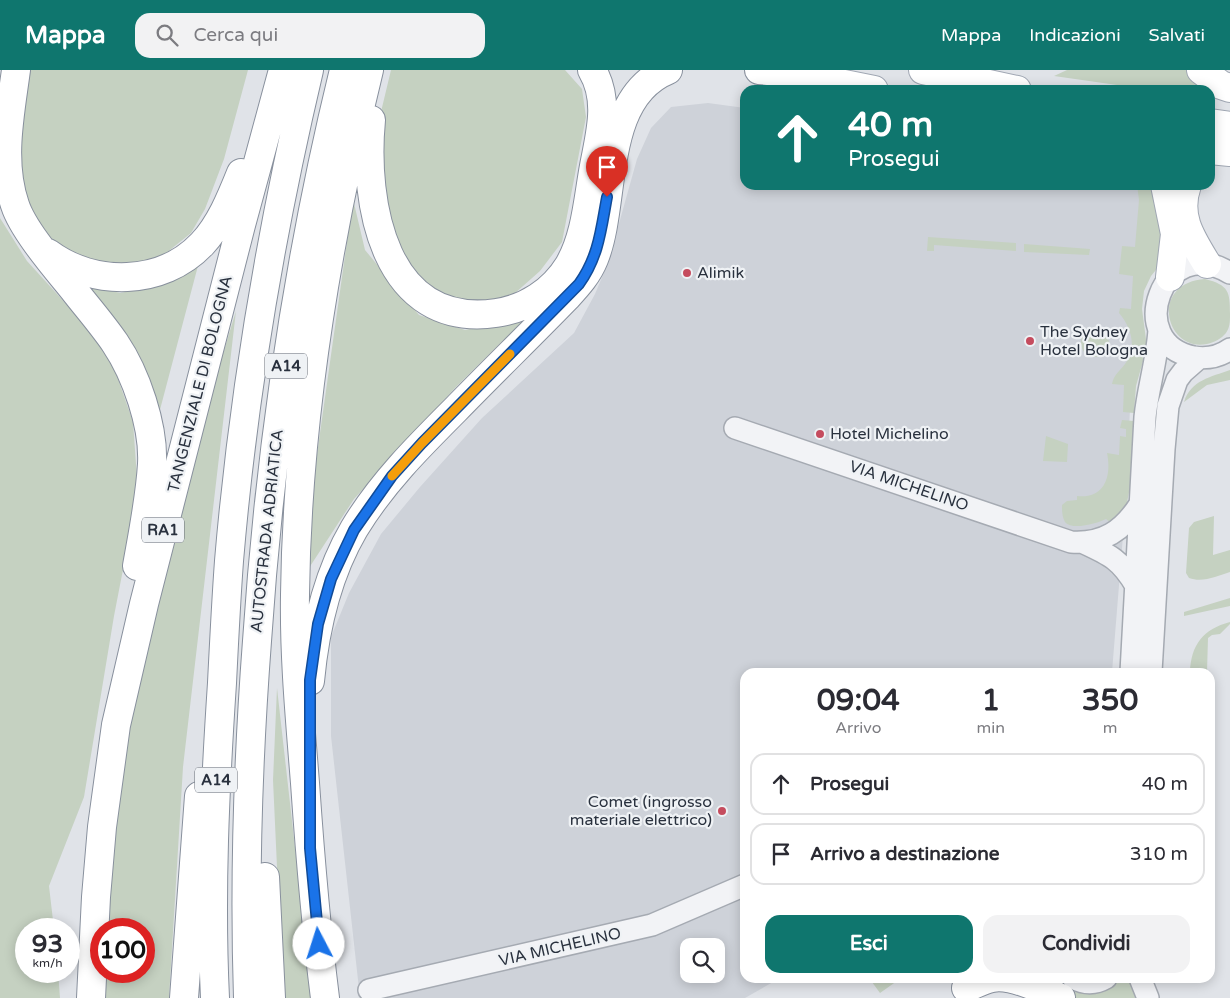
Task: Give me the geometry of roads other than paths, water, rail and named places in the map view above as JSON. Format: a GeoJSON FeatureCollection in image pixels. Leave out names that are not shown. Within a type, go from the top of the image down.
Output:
{"type":"FeatureCollection","features":[{"type":"Feature","properties":{"kind":"main road"},"geometry":{"type":"LineString","coordinates":[[16,70],[7,139],[6,165],[15,208],[41,248],[116,344],[128,365],[139,392],[151,443],[152,463],[148,500],[129,613],[116,725]]}},
{"type":"Feature","properties":{"kind":"main road"},"geometry":{"type":"LineString","coordinates":[[41,248],[59,261],[88,272],[116,278],[146,275],[162,271],[190,256],[213,231],[234,189],[275,70]]}},
{"type":"Feature","properties":{"kind":"main road","name":"TANGENZIALE DI BOLOGNA"},"geometry":{"type":"LineString","coordinates":[[91,998],[102,827],[116,725],[148,586],[283,70]]}},
{"type":"Feature","properties":{"kind":"main road","name":"AUTOSTRADA ADRIATICA"},"geometry":{"type":"LineString","coordinates":[[215,998],[215,787],[229,562],[243,438],[266,280],[283,189],[310,70]]}},
{"type":"Feature","properties":{"kind":"main road","name":"AUTOSTRADA ADRIATICA"},"geometry":{"type":"LineString","coordinates":[[248,998],[248,789],[254,666],[267,511],[294,307],[310,221],[344,70]]}},
{"type":"Feature","properties":{"kind":"main road"},"geometry":{"type":"LineString","coordinates":[[325,998],[310,848],[296,670],[295,594],[299,500],[308,402],[318,329],[345,179],[369,70]]}},
{"type":"Feature","properties":{"kind":"main road"},"geometry":{"type":"LineString","coordinates":[[381,70],[371,116],[369,138],[371,187],[375,216],[381,239],[390,260],[401,276],[421,296],[451,311],[474,315],[505,312],[531,302],[559,278],[569,265],[575,252],[583,223],[603,108],[600,89],[592,70]]}},
{"type":"Feature","properties":{"kind":"main road"},"geometry":{"type":"LineString","coordinates":[[310,848],[310,680],[324,601],[344,550],[366,510],[392,476],[422,443],[567,297],[587,272],[598,246],[613,162],[623,119],[631,102],[645,85],[654,77],[668,70]]}},
{"type":"Feature","properties":{"kind":"main road"},"geometry":{"type":"LineString","coordinates":[[759,70],[782,71],[850,85]]}},
{"type":"Feature","properties":{"kind":"main road"},"geometry":{"type":"LineString","coordinates":[[923,70],[994,85]]}},
{"type":"Feature","properties":{"kind":"main road"},"geometry":{"type":"LineString","coordinates":[[1201,70],[1221,85],[1230,88]]}},
{"type":"Feature","properties":{"kind":"main road"},"geometry":{"type":"LineString","coordinates":[[1215,124],[1230,126]]}},
{"type":"Feature","properties":{"kind":"main road"},"geometry":{"type":"LineString","coordinates":[[1166,190],[1175,234],[1170,277]]}},
{"type":"Feature","properties":{"kind":"main road"},"geometry":{"type":"LineString","coordinates":[[1186,190],[1183,203],[1185,223],[1189,234],[1218,269]]}},
{"type":"Feature","properties":{"kind":"main road"},"geometry":{"type":"LineString","coordinates":[[184,998],[193,856],[201,774],[229,562]]}},
{"type":"Feature","properties":{"kind":"main road"},"geometry":{"type":"LineString","coordinates":[[254,666],[262,791],[271,998]]}},
{"type":"Feature","properties":{"kind":"main road"},"geometry":{"type":"LineString","coordinates":[[966,988],[979,983]]}},
{"type":"Feature","properties":{"kind":"main road"},"geometry":{"type":"LineString","coordinates":[[1025,983],[1061,998]]}},
{"type":"Feature","properties":{"kind":"street"},"geometry":{"type":"LineString","coordinates":[[1131,668],[1147,402],[1157,356],[1159,330],[1155,311],[1156,302],[1164,284],[1170,277],[1187,267],[1218,269]]}},
{"type":"Feature","properties":{"kind":"street"},"geometry":{"type":"LineString","coordinates":[[1159,330],[1171,346],[1189,356],[1199,358],[1218,355],[1230,349]]}},
{"type":"Feature","properties":{"kind":"street"},"geometry":{"type":"LineString","coordinates":[[1151,668],[1168,406],[1177,380],[1199,358]]}},
{"type":"Feature","properties":{"kind":"street","name":"VIA MICHELINO"},"geometry":{"type":"LineString","coordinates":[[736,428],[1070,542],[1084,543],[1116,532],[1130,520],[1140,504]]}},
{"type":"Feature","properties":{"kind":"street","name":"VIA MICHELINO"},"geometry":{"type":"LineString","coordinates":[[1084,543],[1117,560],[1127,571],[1136,586]]}},
{"type":"Feature","properties":{"kind":"street","name":"VIA MICHELINO"},"geometry":{"type":"LineString","coordinates":[[369,990],[652,925],[740,888]]}},
{"type":"Feature","properties":{"kind":"street"},"geometry":{"type":"LineString","coordinates":[[1142,983],[1148,998]]}},
{"type":"Feature","properties":{"kind":"place","name":"Alimik"},"geometry":{"type":"Point","coordinates":[687,273]}},
{"type":"Feature","properties":{"kind":"place","name":"The Sydney Hotel Bologna"},"geometry":{"type":"Point","coordinates":[1030,341]}},
{"type":"Feature","properties":{"kind":"place","name":"Hotel Michelino"},"geometry":{"type":"Point","coordinates":[820,434]}},
{"type":"Feature","properties":{"kind":"place","name":"Comet (ingrosso materiale elettrico)"},"geometry":{"type":"Point","coordinates":[722,811]}}]}
